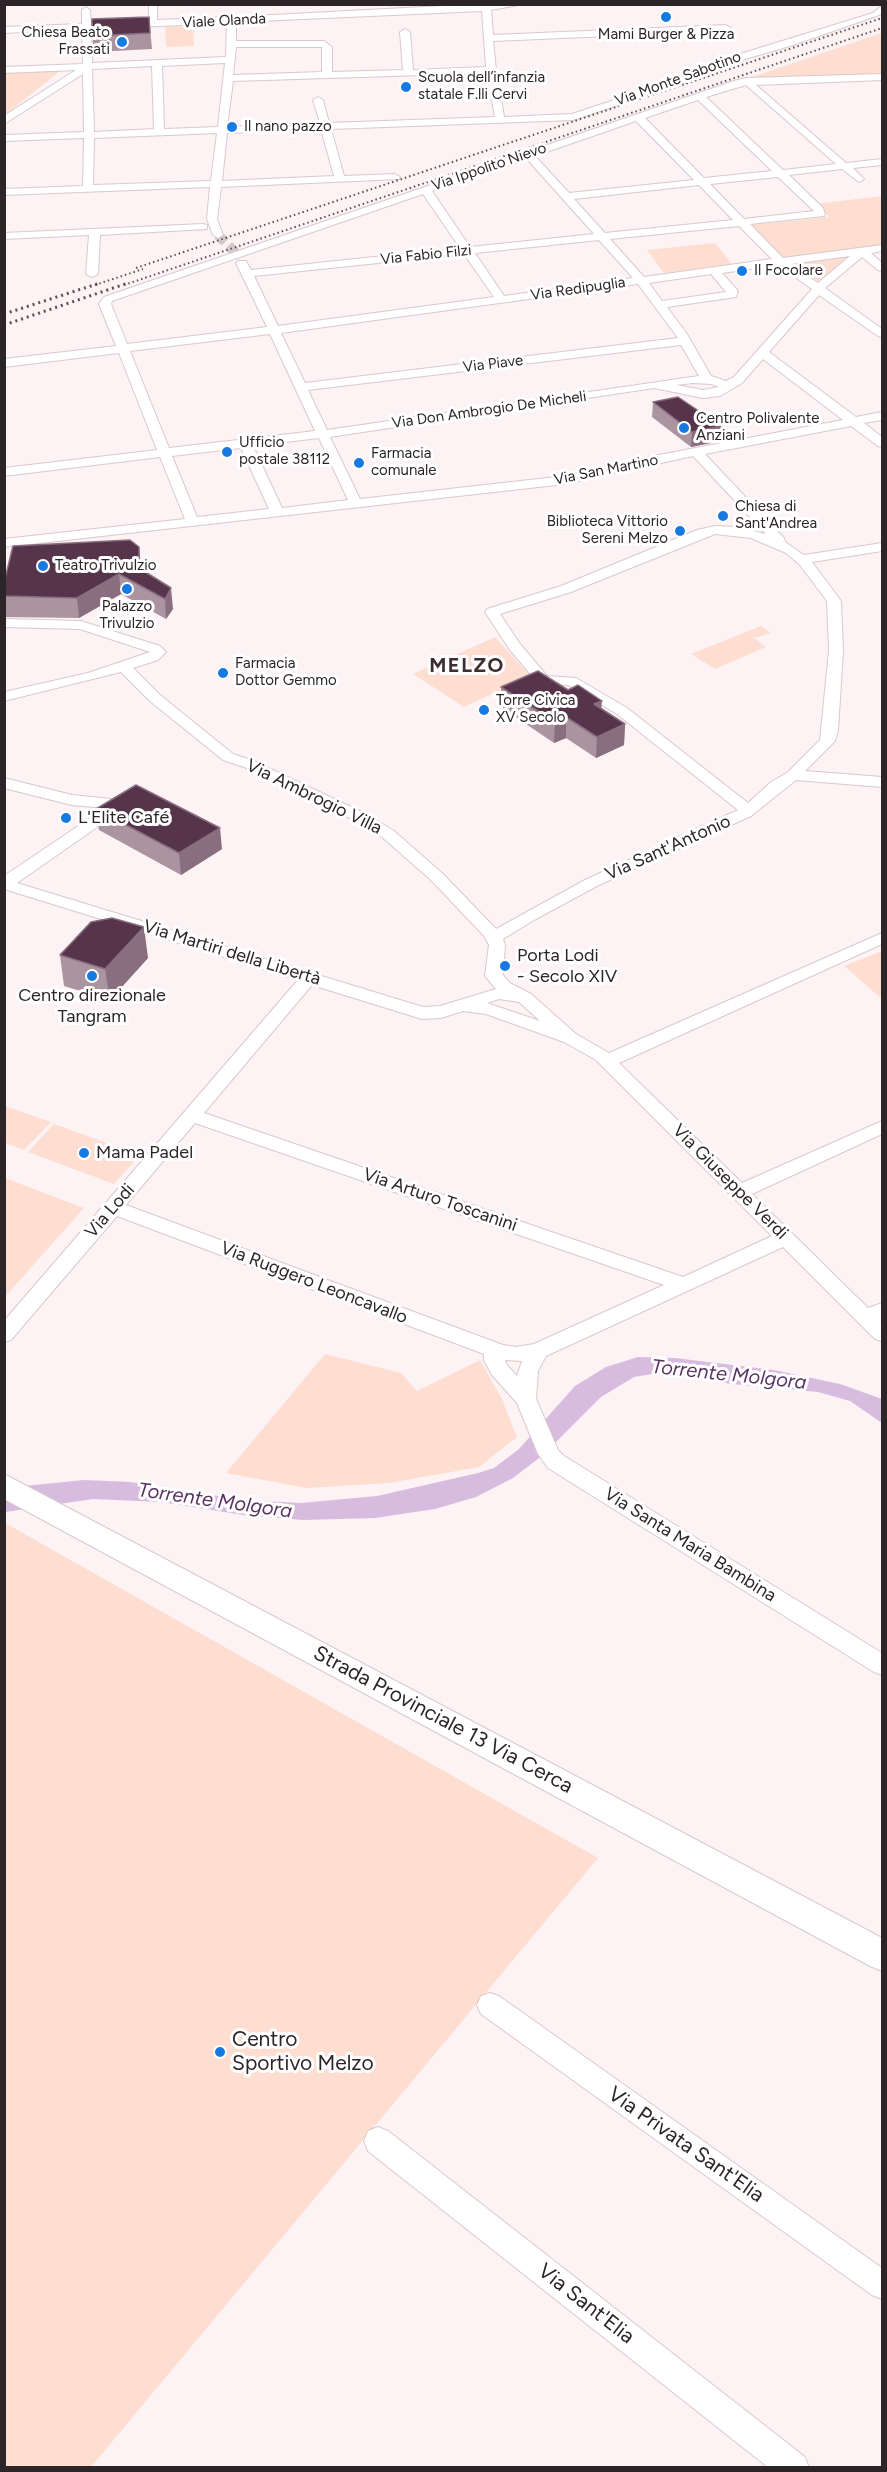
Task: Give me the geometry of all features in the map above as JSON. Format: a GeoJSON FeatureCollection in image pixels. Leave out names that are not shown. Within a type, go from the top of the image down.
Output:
{"type":"FeatureCollection","features":[{"type":"Feature","properties":{"kind":"main road","name":"Strada Provinciale 13 Via Cerca"},"geometry":{"type":"LineString","coordinates":[[4,1485],[882,1955]]}},
{"type":"Feature","properties":{"kind":"street"},"geometry":{"type":"LineString","coordinates":[[153,4],[153,20]]}},
{"type":"Feature","properties":{"kind":"street","name":"Viale Olanda"},"geometry":{"type":"LineString","coordinates":[[4,26],[143,25],[520,4]]}},
{"type":"Feature","properties":{"kind":"street"},"geometry":{"type":"LineString","coordinates":[[482,6],[500,119]]}},
{"type":"Feature","properties":{"kind":"street","name":"Viale Olanda"},"geometry":{"type":"LineString","coordinates":[[4,30],[153,20],[231,19],[363,7],[482,6]]}},
{"type":"Feature","properties":{"kind":"street"},"geometry":{"type":"LineString","coordinates":[[86,10],[88,189]]}},
{"type":"Feature","properties":{"kind":"street","name":"Via Monte Sabotino"},"geometry":{"type":"LineString","coordinates":[[4,138],[573,117],[706,72],[712,65],[760,50],[787,45],[876,15],[882,10]]}},
{"type":"Feature","properties":{"kind":"street"},"geometry":{"type":"LineString","coordinates":[[219,235],[212,222],[232,44],[231,19]]}},
{"type":"Feature","properties":{"kind":"street","name":"Viale Olanda"},"geometry":{"type":"LineString","coordinates":[[143,25],[153,23],[153,20]]}},
{"type":"Feature","properties":{"kind":"street"},"geometry":{"type":"LineString","coordinates":[[488,38],[726,28]]}},
{"type":"Feature","properties":{"kind":"street"},"geometry":{"type":"LineString","coordinates":[[405,32],[408,72]]}},
{"type":"Feature","properties":{"kind":"street"},"geometry":{"type":"LineString","coordinates":[[232,44],[324,44],[327,47],[327,75]]}},
{"type":"Feature","properties":{"kind":"street"},"geometry":{"type":"LineString","coordinates":[[4,70],[229,60]]}},
{"type":"Feature","properties":{"kind":"street"},"geometry":{"type":"LineString","coordinates":[[157,63],[159,133]]}},
{"type":"Feature","properties":{"kind":"street"},"geometry":{"type":"LineString","coordinates":[[4,121],[88,66]]}},
{"type":"Feature","properties":{"kind":"street"},"geometry":{"type":"LineString","coordinates":[[228,78],[491,70]]}},
{"type":"Feature","properties":{"kind":"street","name":"Via Ippolito Nievo"},"geometry":{"type":"LineString","coordinates":[[124,349],[105,302],[110,298],[746,81],[882,77]]}},
{"type":"Feature","properties":{"kind":"street"},"geometry":{"type":"LineString","coordinates":[[746,81],[859,179]]}},
{"type":"Feature","properties":{"kind":"street"},"geometry":{"type":"LineString","coordinates":[[700,96],[780,173]]}},
{"type":"Feature","properties":{"kind":"street"},"geometry":{"type":"LineString","coordinates":[[318,100],[340,180]]}},
{"type":"Feature","properties":{"kind":"street"},"geometry":{"type":"LineString","coordinates":[[638,117],[782,262],[882,334]]}},
{"type":"Feature","properties":{"kind":"street"},"geometry":{"type":"LineString","coordinates":[[528,154],[640,280],[685,341],[706,378]]}},
{"type":"Feature","properties":{"kind":"street"},"geometry":{"type":"LineString","coordinates":[[565,197],[882,162]]}},
{"type":"Feature","properties":{"kind":"street","name":"Via Fabio Filzi"},"geometry":{"type":"LineString","coordinates":[[250,273],[820,214],[819,210],[780,173]]}},
{"type":"Feature","properties":{"kind":"street"},"geometry":{"type":"LineString","coordinates":[[4,192],[395,177]]}},
{"type":"Feature","properties":{"kind":"street"},"geometry":{"type":"LineString","coordinates":[[424,189],[501,299]]}},
{"type":"Feature","properties":{"kind":"street"},"geometry":{"type":"LineString","coordinates":[[4,236],[203,227]]}},
{"type":"Feature","properties":{"kind":"street"},"geometry":{"type":"LineString","coordinates":[[92,274],[95,232]]}},
{"type":"Feature","properties":{"kind":"street","name":"Via Redipuglia"},"geometry":{"type":"LineString","coordinates":[[4,363],[274,330],[882,248]]}},
{"type":"Feature","properties":{"kind":"street"},"geometry":{"type":"LineString","coordinates":[[726,386],[738,380],[818,289],[862,251],[882,268]]}},
{"type":"Feature","properties":{"kind":"street"},"geometry":{"type":"LineString","coordinates":[[238,255],[355,502]]}},
{"type":"Feature","properties":{"kind":"street"},"geometry":{"type":"LineString","coordinates":[[659,305],[732,295],[732,291],[714,271]]}},
{"type":"Feature","properties":{"kind":"street","name":"Via Piave"},"geometry":{"type":"LineString","coordinates":[[300,387],[685,341]]}},
{"type":"Feature","properties":{"kind":"street"},"geometry":{"type":"LineString","coordinates":[[124,349],[193,523]]}},
{"type":"Feature","properties":{"kind":"street"},"geometry":{"type":"LineString","coordinates":[[762,352],[882,443]]}},
{"type":"Feature","properties":{"kind":"street","name":"Via Don Ambrogio De Micheli"},"geometry":{"type":"LineString","coordinates":[[4,471],[323,434],[655,385],[706,378],[726,386],[726,389],[703,394],[655,385]]}},
{"type":"Feature","properties":{"kind":"street","name":"Via San Martino"},"geometry":{"type":"LineString","coordinates":[[4,543],[557,481],[882,416]]}},
{"type":"Feature","properties":{"kind":"street"},"geometry":{"type":"LineString","coordinates":[[245,444],[277,512]]}},
{"type":"Feature","properties":{"kind":"street"},"geometry":{"type":"LineString","coordinates":[[697,453],[739,496],[767,530],[791,551],[833,599],[836,651],[831,730],[827,741],[793,775],[770,791],[748,811]]}},
{"type":"Feature","properties":{"kind":"street","name":"Via Sant'Antonio"},"geometry":{"type":"LineString","coordinates":[[495,937],[536,912],[597,880],[748,811],[622,711],[571,681],[547,682],[542,679],[492,612],[566,589],[706,532],[721,530],[743,532],[791,551]]}},
{"type":"Feature","properties":{"kind":"street"},"geometry":{"type":"LineString","coordinates":[[791,551],[882,547]]}},
{"type":"Feature","properties":{"kind":"street"},"geometry":{"type":"LineString","coordinates":[[4,623],[81,625],[155,649],[159,654],[124,667],[4,697]]}},
{"type":"Feature","properties":{"kind":"street","name":"Via Ambrogio Villa"},"geometry":{"type":"LineString","coordinates":[[124,667],[155,698],[230,758],[247,763],[362,818],[384,831],[437,877],[495,937]]}},
{"type":"Feature","properties":{"kind":"street"},"geometry":{"type":"LineString","coordinates":[[793,775],[882,782]]}},
{"type":"Feature","properties":{"kind":"street"},"geometry":{"type":"LineString","coordinates":[[4,783],[79,801],[121,805],[5,884]]}},
{"type":"Feature","properties":{"kind":"street","name":"Via Martiri della Libertà"},"geometry":{"type":"LineString","coordinates":[[5,884],[422,1012],[436,1013],[460,1007]]}},
{"type":"Feature","properties":{"kind":"street"},"geometry":{"type":"LineString","coordinates":[[495,937],[497,945],[494,976],[504,987],[524,997],[570,1038]]}},
{"type":"Feature","properties":{"kind":"street"},"geometry":{"type":"LineString","coordinates":[[607,1061],[882,938]]}},
{"type":"Feature","properties":{"kind":"street","name":"Via Lodi"},"geometry":{"type":"LineString","coordinates":[[4,1335],[194,1116],[309,978]]}},
{"type":"Feature","properties":{"kind":"street"},"geometry":{"type":"LineString","coordinates":[[460,1007],[498,994],[524,997],[530,1006],[526,1012],[516,1016],[505,1014]]}},
{"type":"Feature","properties":{"kind":"street"},"geometry":{"type":"LineString","coordinates":[[460,1007],[476,1006],[505,1014],[570,1038]]}},
{"type":"Feature","properties":{"kind":"street","name":"Via Giuseppe Verdi"},"geometry":{"type":"LineString","coordinates":[[570,1038],[607,1061],[786,1238],[874,1314],[882,1334]]}},
{"type":"Feature","properties":{"kind":"street","name":"Via Arturo Toscanini"},"geometry":{"type":"LineString","coordinates":[[194,1116],[686,1285]]}},
{"type":"Feature","properties":{"kind":"street"},"geometry":{"type":"LineString","coordinates":[[740,1192],[882,1127]]}},
{"type":"Feature","properties":{"kind":"street","name":"Via Ruggero Leoncavallo"},"geometry":{"type":"LineString","coordinates":[[113,1207],[494,1350],[516,1355],[538,1351]]}},
{"type":"Feature","properties":{"kind":"street"},"geometry":{"type":"LineString","coordinates":[[538,1351],[786,1238]]}},
{"type":"Feature","properties":{"kind":"street","name":"Via Santa Maria Bambina"},"geometry":{"type":"LineString","coordinates":[[494,1350],[494,1360],[499,1370],[528,1404],[549,1454],[561,1466],[882,1665]]}},
{"type":"Feature","properties":{"kind":"street","name":"Via Santa Maria Bambina"},"geometry":{"type":"LineString","coordinates":[[528,1404],[528,1371],[538,1351]]}},
{"type":"Feature","properties":{"kind":"street","name":"Via Privata Sant'Elia"},"geometry":{"type":"LineString","coordinates":[[490,2005],[882,2285]]}},
{"type":"Feature","properties":{"kind":"street","name":"Via Sant'Elia"},"geometry":{"type":"LineString","coordinates":[[378,2141],[794,2468]]}},
{"type":"Feature","properties":{"kind":"shaded area"},"geometry":{"type":"Polygon","coordinates":[[[193,26],[194,46],[166,47],[165,27],[193,26]]]}},
{"type":"Feature","properties":{"kind":"shaded area"},"geometry":{"type":"Polygon","coordinates":[[[882,33],[882,75],[765,79],[752,77],[882,33]]]}},
{"type":"Feature","properties":{"kind":"shaded area"},"geometry":{"type":"Polygon","coordinates":[[[60,71],[5,115],[5,73],[60,71]]]}},
{"type":"Feature","properties":{"kind":"shaded area"},"geometry":{"type":"Polygon","coordinates":[[[882,196],[882,246],[783,258],[749,225],[829,217],[815,204],[882,196]]]}},
{"type":"Feature","properties":{"kind":"shaded area"},"geometry":{"type":"Polygon","coordinates":[[[715,243],[732,264],[664,273],[647,250],[715,243]]]}},
{"type":"Feature","properties":{"kind":"shaded area"},"geometry":{"type":"Polygon","coordinates":[[[853,255],[821,280],[811,282],[791,263],[853,255]]]}},
{"type":"Feature","properties":{"kind":"shaded area"},"geometry":{"type":"Polygon","coordinates":[[[761,626],[771,633],[754,638],[766,647],[715,669],[691,654],[761,626]]]}},
{"type":"Feature","properties":{"kind":"shaded area"},"geometry":{"type":"Polygon","coordinates":[[[495,637],[530,676],[464,707],[413,674],[495,637]]]}},
{"type":"Feature","properties":{"kind":"shaded area"},"geometry":{"type":"Polygon","coordinates":[[[882,951],[882,999],[844,966],[882,951]]]}},
{"type":"Feature","properties":{"kind":"shaded area","name":"Mama Padel"},"geometry":{"type":"Polygon","coordinates":[[[4,1106],[51,1122],[24,1150],[5,1143],[4,1106]]]}},
{"type":"Feature","properties":{"kind":"shaded area","name":"Mama Padel"},"geometry":{"type":"Polygon","coordinates":[[[54,1124],[140,1155],[114,1184],[28,1152],[54,1124]]]}},
{"type":"Feature","properties":{"kind":"shaded area"},"geometry":{"type":"Polygon","coordinates":[[[4,1178],[84,1208],[5,1297],[4,1178]]]}},
{"type":"Feature","properties":{"kind":"shaded area"},"geometry":{"type":"Polygon","coordinates":[[[325,1354],[401,1373],[417,1391],[480,1360],[502,1399],[517,1437],[479,1467],[389,1483],[307,1488],[226,1473],[325,1354]]]}},
{"type":"Feature","properties":{"kind":"shaded area","name":"Centro Sportivo Melzo"},"geometry":{"type":"Polygon","coordinates":[[[5,1523],[598,1858],[91,2467],[5,2467],[5,1523]]]}},
{"type":"Feature","properties":{"kind":"water","name":"Torrente Molgora"},"geometry":{"type":"Polygon","coordinates":[[[638,1357],[675,1358],[774,1370],[840,1384],[882,1399],[882,1423],[850,1401],[818,1392],[732,1384],[675,1374],[652,1374],[634,1377],[601,1397],[543,1455],[513,1478],[476,1497],[435,1509],[375,1518],[304,1520],[250,1516],[161,1502],[93,1499],[5,1512],[4,1488],[84,1480],[130,1482],[243,1500],[301,1503],[377,1496],[478,1473],[494,1468],[519,1449],[575,1386],[606,1367],[638,1357]]]}},
{"type":"Feature","properties":{"kind":"building"},"geometry":{"type":"Polygon","coordinates":[[[149,17],[150,33],[92,36],[92,19],[149,17]]]}},
{"type":"Feature","properties":{"kind":"building"},"geometry":{"type":"Polygon","coordinates":[[[678,397],[721,426],[692,432],[653,402],[678,397]]]}},
{"type":"Feature","properties":{"kind":"building"},"geometry":{"type":"Polygon","coordinates":[[[130,540],[139,547],[139,568],[171,588],[165,599],[119,574],[77,598],[4,596],[4,583],[13,546],[130,540]]]}},
{"type":"Feature","properties":{"kind":"building"},"geometry":{"type":"Polygon","coordinates":[[[538,671],[568,690],[578,685],[602,701],[594,704],[625,724],[597,737],[566,717],[555,722],[501,687],[538,671]]]}},
{"type":"Feature","properties":{"kind":"building"},"geometry":{"type":"Polygon","coordinates":[[[136,785],[220,828],[179,853],[96,809],[136,785]]]}},
{"type":"Feature","properties":{"kind":"building"},"geometry":{"type":"Polygon","coordinates":[[[112,918],[144,927],[105,969],[60,955],[91,922],[112,918]]]}},
{"type":"Feature","properties":{"kind":"tunnel"},"geometry":{"type":"LineString","coordinates":[[218,235],[238,255]]}},
{"type":"Feature","properties":{"kind":"railway"},"geometry":{"type":"LineString","coordinates":[[136,268],[882,18]]}},
{"type":"Feature","properties":{"kind":"railway"},"geometry":{"type":"LineString","coordinates":[[124,285],[882,28]]}},
{"type":"Feature","properties":{"kind":"railway"},"geometry":{"type":"LineString","coordinates":[[95,285],[143,269]]}},
{"type":"Feature","properties":{"kind":"railway"},"geometry":{"type":"LineString","coordinates":[[4,314],[100,283]]}},
{"type":"Feature","properties":{"kind":"railway"},"geometry":{"type":"LineString","coordinates":[[4,325],[128,283]]}},
{"type":"Feature","properties":{"kind":"place","name":"Mami Burger & Pizza"},"geometry":{"type":"Point","coordinates":[666,17]}},
{"type":"Feature","properties":{"kind":"place","name":"Chiesa Beato Frassati"},"geometry":{"type":"Point","coordinates":[122,42]}},
{"type":"Feature","properties":{"kind":"place","name":"Scuola dell’infanzia statale F.lli Cervi"},"geometry":{"type":"Point","coordinates":[406,87]}},
{"type":"Feature","properties":{"kind":"place","name":"Il nano pazzo"},"geometry":{"type":"Point","coordinates":[232,127]}},
{"type":"Feature","properties":{"kind":"place","name":"Il Focolare"},"geometry":{"type":"Point","coordinates":[742,271]}},
{"type":"Feature","properties":{"kind":"place","name":"Centro Polivalente Anziani"},"geometry":{"type":"Point","coordinates":[684,428]}},
{"type":"Feature","properties":{"kind":"place","name":"Ufficio postale 38112"},"geometry":{"type":"Point","coordinates":[227,452]}},
{"type":"Feature","properties":{"kind":"place","name":"Farmacia comunale"},"geometry":{"type":"Point","coordinates":[359,463]}},
{"type":"Feature","properties":{"kind":"place","name":"Chiesa di Sant'Andrea"},"geometry":{"type":"Point","coordinates":[723,516]}},
{"type":"Feature","properties":{"kind":"place","name":"Biblioteca Vittorio Sereni Melzo"},"geometry":{"type":"Point","coordinates":[680,531]}},
{"type":"Feature","properties":{"kind":"place","name":"Teatro Trivulzio"},"geometry":{"type":"Point","coordinates":[43,566]}},
{"type":"Feature","properties":{"kind":"place","name":"Palazzo Trivulzio"},"geometry":{"type":"Point","coordinates":[127,589]}},
{"type":"Feature","properties":{"kind":"place","name":"Farmacia Dottor Gemmo"},"geometry":{"type":"Point","coordinates":[223,673]}},
{"type":"Feature","properties":{"kind":"place","name":"Torre Civica XV Secolo"},"geometry":{"type":"Point","coordinates":[484,710]}},
{"type":"Feature","properties":{"kind":"place","name":"L'Elite Café"},"geometry":{"type":"Point","coordinates":[66,818]}},
{"type":"Feature","properties":{"kind":"place","name":"Porta Lodi - Secolo XIV"},"geometry":{"type":"Point","coordinates":[505,966]}},
{"type":"Feature","properties":{"kind":"place","name":"Centro direzionale Tangram"},"geometry":{"type":"Point","coordinates":[92,976]}},
{"type":"Feature","properties":{"kind":"place","name":"Mama Padel"},"geometry":{"type":"Point","coordinates":[84,1153]}},
{"type":"Feature","properties":{"kind":"place","name":"Centro Sportivo Melzo"},"geometry":{"type":"Point","coordinates":[220,2052]}},
{"type":"Feature","properties":{"kind":"district","name":"MELZO"},"geometry":{"type":"Point","coordinates":[467,666]}}]}
